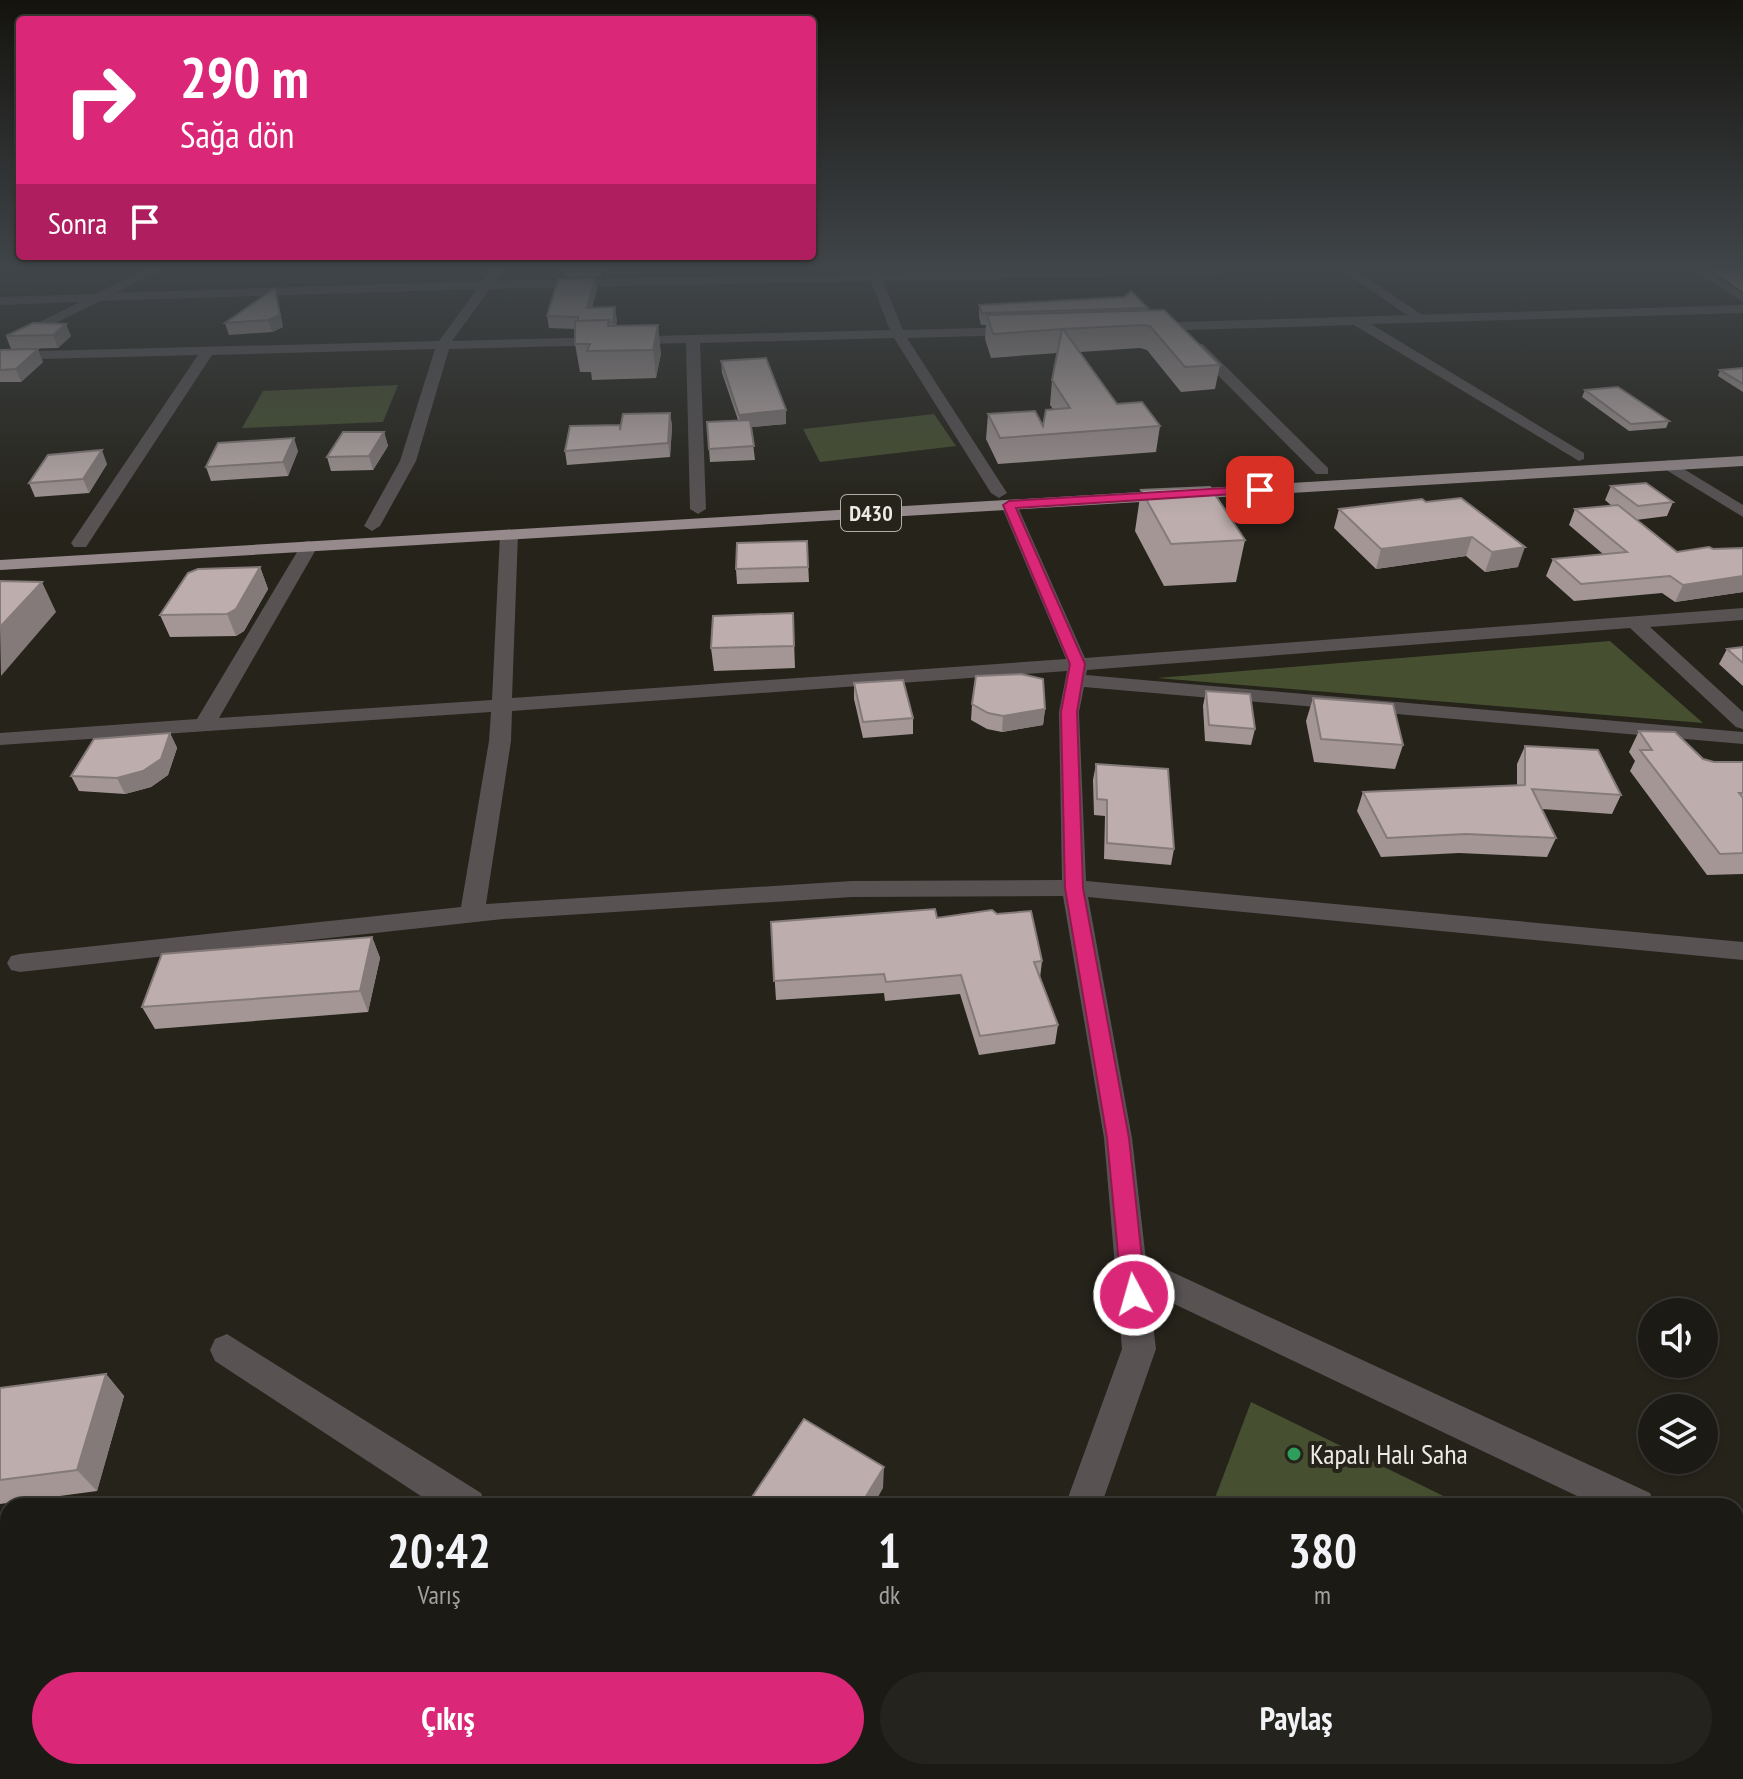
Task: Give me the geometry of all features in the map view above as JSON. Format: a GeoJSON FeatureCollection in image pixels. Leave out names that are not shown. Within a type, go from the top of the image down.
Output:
{"type":"FeatureCollection","features":[{"type":"Feature","properties":{"kind":"highway","name":"D430"},"geometry":{"type":"LineString","coordinates":[[0,565],[509,534],[1004,499],[1322,471],[1743,447]]}},
{"type":"Feature","properties":{"kind":"highway","name":"D430"},"geometry":{"type":"LineString","coordinates":[[0,548],[698,509],[1004,499],[1743,461]]}},
{"type":"Feature","properties":{"kind":"street"},"geometry":{"type":"LineString","coordinates":[[0,356],[179,350]]}},
{"type":"Feature","properties":{"kind":"street"},"geometry":{"type":"LineString","coordinates":[[80,543],[208,350]]}},
{"type":"Feature","properties":{"kind":"street"},"geometry":{"type":"LineString","coordinates":[[372,526],[408,461],[442,350]]}},
{"type":"Feature","properties":{"kind":"street"},"geometry":{"type":"LineString","coordinates":[[693,350],[698,509]]}},
{"type":"Feature","properties":{"kind":"street"},"geometry":{"type":"LineString","coordinates":[[908,350],[1004,499],[1076,672],[1069,712],[1074,888],[1118,1138],[1139,1349],[1086,1498]]}},
{"type":"Feature","properties":{"kind":"street"},"geometry":{"type":"LineString","coordinates":[[1201,350],[1322,471]]}},
{"type":"Feature","properties":{"kind":"street"},"geometry":{"type":"LineString","coordinates":[[1404,350],[1579,456]]}},
{"type":"Feature","properties":{"kind":"street"},"geometry":{"type":"LineString","coordinates":[[1669,465],[1743,512]]}},
{"type":"Feature","properties":{"kind":"street"},"geometry":{"type":"LineString","coordinates":[[472,914],[500,741],[509,534]]}},
{"type":"Feature","properties":{"kind":"street"},"geometry":{"type":"LineString","coordinates":[[205,724],[309,546]]}},
{"type":"Feature","properties":{"kind":"street"},"geometry":{"type":"LineString","coordinates":[[0,739],[502,703],[1076,672],[1743,614]]}},
{"type":"Feature","properties":{"kind":"street"},"geometry":{"type":"LineString","coordinates":[[1634,622],[1743,723]]}},
{"type":"Feature","properties":{"kind":"street"},"geometry":{"type":"LineString","coordinates":[[1076,672],[1743,738]]}},
{"type":"Feature","properties":{"kind":"street"},"geometry":{"type":"LineString","coordinates":[[20,963],[472,914],[852,889],[1074,888],[1743,951]]}},
{"type":"Feature","properties":{"kind":"street"},"geometry":{"type":"LineString","coordinates":[[1131,1268],[1620,1498]]}},
{"type":"Feature","properties":{"kind":"street"},"geometry":{"type":"LineString","coordinates":[[227,1350],[456,1498]]}},
{"type":"Feature","properties":{"kind":"green space"},"geometry":{"type":"Polygon","coordinates":[[[398,385],[383,422],[242,428],[263,391],[398,385]]]}},
{"type":"Feature","properties":{"kind":"green space"},"geometry":{"type":"Polygon","coordinates":[[[934,414],[956,446],[820,462],[803,429],[934,414]]]}},
{"type":"Feature","properties":{"kind":"green space"},"geometry":{"type":"Polygon","coordinates":[[[1610,641],[1703,723],[1157,678],[1610,641]]]}},
{"type":"Feature","properties":{"kind":"green space","name":"Kapalı Halı Saha"},"geometry":{"type":"Polygon","coordinates":[[[1251,1402],[1448,1498],[1215,1498],[1251,1402]]]}},
{"type":"Feature","properties":{"kind":"building"},"geometry":{"type":"Polygon","coordinates":[[[0,350],[37,350],[16,369],[0,370],[0,350]]]}},
{"type":"Feature","properties":{"kind":"building"},"geometry":{"type":"Polygon","coordinates":[[[1058,350],[1078,350],[1117,404],[1142,402],[1160,426],[1000,438],[988,414],[1035,411],[1043,426],[1046,410],[1070,408],[1052,380],[1058,350]]]}},
{"type":"Feature","properties":{"kind":"building"},"geometry":{"type":"Polygon","coordinates":[[[1171,350],[1205,350],[1220,365],[1185,367],[1171,350]]]}},
{"type":"Feature","properties":{"kind":"building"},"geometry":{"type":"Polygon","coordinates":[[[766,358],[786,410],[739,415],[721,361],[766,358]]]}},
{"type":"Feature","properties":{"kind":"building"},"geometry":{"type":"Polygon","coordinates":[[[1743,368],[1743,384],[1720,370],[1743,368]]]}},
{"type":"Feature","properties":{"kind":"building"},"geometry":{"type":"Polygon","coordinates":[[[1618,387],[1669,421],[1631,424],[1585,390],[1618,387]]]}},
{"type":"Feature","properties":{"kind":"building"},"geometry":{"type":"Polygon","coordinates":[[[670,413],[668,443],[565,451],[570,426],[620,425],[620,430],[623,414],[670,413]]]}},
{"type":"Feature","properties":{"kind":"building"},"geometry":{"type":"Polygon","coordinates":[[[750,420],[754,446],[709,449],[707,422],[750,420]]]}},
{"type":"Feature","properties":{"kind":"building"},"geometry":{"type":"Polygon","coordinates":[[[343,432],[384,432],[369,456],[327,457],[343,432]]]}},
{"type":"Feature","properties":{"kind":"building"},"geometry":{"type":"Polygon","coordinates":[[[294,438],[283,462],[206,467],[218,443],[294,438]]]}},
{"type":"Feature","properties":{"kind":"building"},"geometry":{"type":"Polygon","coordinates":[[[102,450],[83,479],[29,483],[48,455],[102,450]]]}},
{"type":"Feature","properties":{"kind":"building"},"geometry":{"type":"Polygon","coordinates":[[[1646,483],[1673,502],[1638,506],[1611,486],[1646,483]]]}},
{"type":"Feature","properties":{"kind":"building"},"geometry":{"type":"Polygon","coordinates":[[[1210,487],[1245,540],[1171,544],[1141,490],[1210,487]]]}},
{"type":"Feature","properties":{"kind":"building"},"geometry":{"type":"Polygon","coordinates":[[[1461,498],[1525,547],[1492,552],[1472,537],[1381,549],[1339,509],[1422,499],[1426,502],[1461,498]]]}},
{"type":"Feature","properties":{"kind":"building"},"geometry":{"type":"Polygon","coordinates":[[[1618,505],[1677,552],[1709,547],[1743,548],[1743,576],[1683,585],[1670,576],[1581,584],[1553,559],[1627,552],[1575,509],[1618,505]]]}},
{"type":"Feature","properties":{"kind":"building"},"geometry":{"type":"Polygon","coordinates":[[[807,541],[808,567],[736,569],[737,543],[807,541]]]}},
{"type":"Feature","properties":{"kind":"building"},"geometry":{"type":"Polygon","coordinates":[[[260,567],[236,609],[227,614],[160,615],[188,573],[198,569],[260,567]]]}},
{"type":"Feature","properties":{"kind":"building"},"geometry":{"type":"Polygon","coordinates":[[[0,581],[42,582],[0,627],[0,581]]]}},
{"type":"Feature","properties":{"kind":"building"},"geometry":{"type":"Polygon","coordinates":[[[793,613],[794,646],[711,648],[713,616],[793,613]]]}},
{"type":"Feature","properties":{"kind":"building"},"geometry":{"type":"Polygon","coordinates":[[[1743,647],[1743,663],[1727,649],[1743,647]]]}},
{"type":"Feature","properties":{"kind":"building"},"geometry":{"type":"Polygon","coordinates":[[[1021,674],[1043,679],[1045,709],[1003,716],[988,713],[972,704],[976,676],[1021,674]]]}},
{"type":"Feature","properties":{"kind":"building"},"geometry":{"type":"Polygon","coordinates":[[[903,680],[913,718],[863,722],[854,683],[903,680]]]}},
{"type":"Feature","properties":{"kind":"building"},"geometry":{"type":"Polygon","coordinates":[[[1206,691],[1250,694],[1255,729],[1209,725],[1206,691]]]}},
{"type":"Feature","properties":{"kind":"building"},"geometry":{"type":"Polygon","coordinates":[[[1313,698],[1393,704],[1403,745],[1321,739],[1313,698]]]}},
{"type":"Feature","properties":{"kind":"building"},"geometry":{"type":"Polygon","coordinates":[[[1639,731],[1675,732],[1703,759],[1743,762],[1743,793],[1739,793],[1743,798],[1743,853],[1720,854],[1640,750],[1652,750],[1639,731]]]}},
{"type":"Feature","properties":{"kind":"building"},"geometry":{"type":"Polygon","coordinates":[[[170,733],[161,759],[143,771],[117,778],[71,776],[94,739],[170,733]]]}},
{"type":"Feature","properties":{"kind":"building"},"geometry":{"type":"Polygon","coordinates":[[[1525,746],[1598,750],[1621,795],[1532,789],[1556,838],[1466,834],[1387,838],[1363,792],[1525,785],[1525,746]]]}},
{"type":"Feature","properties":{"kind":"building"},"geometry":{"type":"Polygon","coordinates":[[[1096,764],[1168,769],[1174,849],[1107,843],[1107,800],[1097,799],[1096,764]]]}},
{"type":"Feature","properties":{"kind":"building"},"geometry":{"type":"Polygon","coordinates":[[[935,909],[937,918],[992,910],[997,914],[1031,911],[1042,961],[1034,962],[1058,1025],[980,1036],[961,975],[886,982],[884,974],[774,981],[771,922],[935,909]]]}},
{"type":"Feature","properties":{"kind":"building"},"geometry":{"type":"Polygon","coordinates":[[[372,937],[360,991],[142,1007],[162,954],[372,937]]]}},
{"type":"Feature","properties":{"kind":"building"},"geometry":{"type":"Polygon","coordinates":[[[106,1374],[77,1470],[0,1480],[0,1388],[106,1374]]]}},
{"type":"Feature","properties":{"kind":"building"},"geometry":{"type":"Polygon","coordinates":[[[804,1419],[884,1467],[865,1498],[751,1498],[804,1419]]]}},
{"type":"Feature","properties":{"kind":"place","name":"Kapalı Halı Saha"},"geometry":{"type":"Point","coordinates":[1294,1454]}},
{"type":"Feature","properties":{"kind":"route"},"geometry":{"type":"LineString","coordinates":[[1134,1295],[1118,1138],[1074,888],[1069,712],[1078,664],[1009,505],[1260,490]]}}]}
